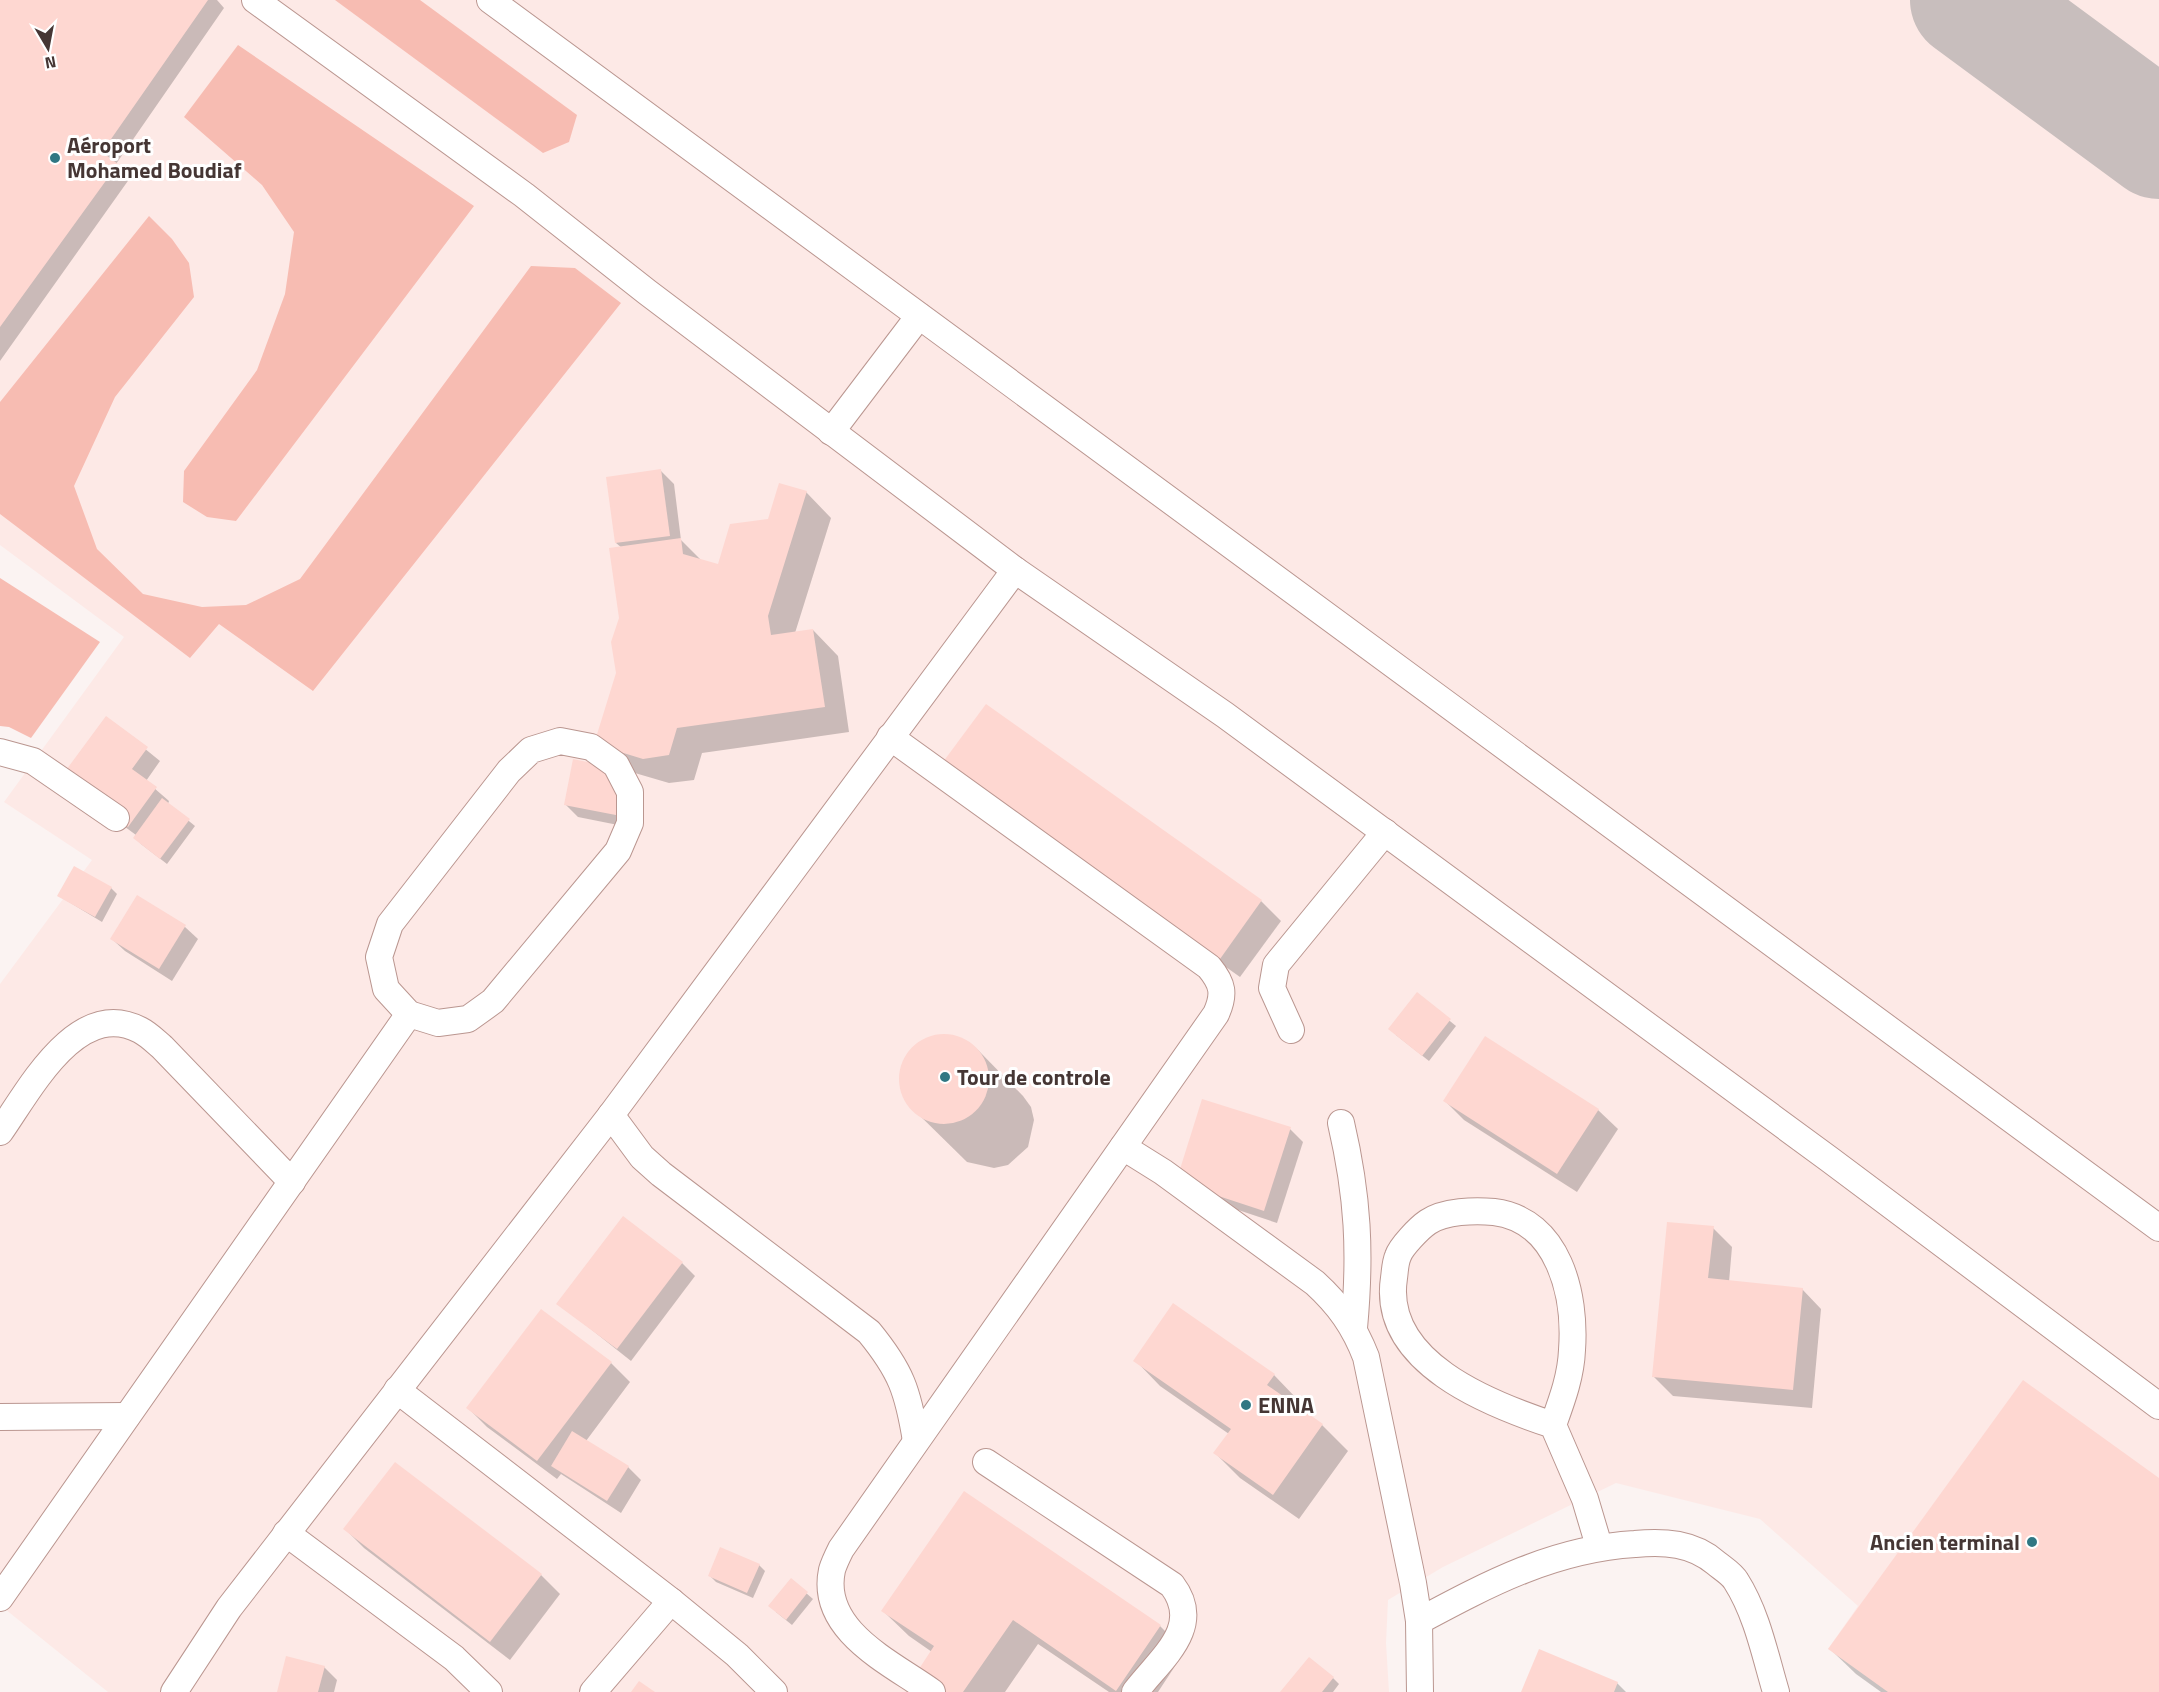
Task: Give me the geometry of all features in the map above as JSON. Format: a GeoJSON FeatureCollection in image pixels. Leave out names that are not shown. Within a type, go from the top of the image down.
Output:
{"type":"FeatureCollection","features":[{"type":"Feature","properties":{"kind":"lane"},"geometry":{"type":"LineString","coordinates":[[255,0],[524,195],[831,432],[1016,570],[1225,715],[1385,832],[2159,1407]]}},
{"type":"Feature","properties":{"kind":"lane"},"geometry":{"type":"LineString","coordinates":[[490,0],[2159,1228]]}},
{"type":"Feature","properties":{"kind":"lane"},"geometry":{"type":"LineString","coordinates":[[831,432],[919,316]]}},
{"type":"Feature","properties":{"kind":"lane"},"geometry":{"type":"LineString","coordinates":[[174,1692],[229,1608],[611,1115],[1016,570]]}},
{"type":"Feature","properties":{"kind":"lane"},"geometry":{"type":"LineString","coordinates":[[890,737],[1209,967],[1220,980],[1223,998],[1216,1014],[841,1549],[832,1570],[831,1593],[838,1616],[852,1635],[932,1692]]}},
{"type":"Feature","properties":{"kind":"lane"},"geometry":{"type":"LineString","coordinates":[[561,741],[591,747],[616,765],[630,792],[630,823],[618,851],[493,1001],[468,1019],[438,1023],[409,1014],[386,989],[379,957],[390,924],[509,771],[531,750],[561,741]]}},
{"type":"Feature","properties":{"kind":"lane"},"geometry":{"type":"LineString","coordinates":[[0,752],[33,761],[116,818]]}},
{"type":"Feature","properties":{"kind":"lane"},"geometry":{"type":"LineString","coordinates":[[1291,1030],[1272,988],[1276,965],[1385,832]]}},
{"type":"Feature","properties":{"kind":"lane"},"geometry":{"type":"LineString","coordinates":[[0,1598],[409,1014]]}},
{"type":"Feature","properties":{"kind":"lane"},"geometry":{"type":"LineString","coordinates":[[0,1132],[60,1048],[83,1030],[111,1023],[139,1029],[162,1047],[292,1182]]}},
{"type":"Feature","properties":{"kind":"lane"},"geometry":{"type":"LineString","coordinates":[[611,1115],[642,1157],[661,1174],[869,1332],[893,1362],[909,1398],[916,1441]]}},
{"type":"Feature","properties":{"kind":"lane"},"geometry":{"type":"LineString","coordinates":[[1341,1123],[1352,1173],[1358,1224],[1359,1276],[1354,1328]]}},
{"type":"Feature","properties":{"kind":"lane"},"geometry":{"type":"LineString","coordinates":[[1123,1147],[1163,1172],[1315,1282],[1337,1303],[1354,1328],[1366,1357],[1419,1621],[1420,1692]]}},
{"type":"Feature","properties":{"kind":"lane"},"geometry":{"type":"LineString","coordinates":[[1553,1425],[1511,1411],[1471,1392],[1434,1368],[1406,1338],[1391,1296],[1398,1254],[1428,1222],[1471,1210],[1512,1215],[1545,1239],[1565,1276],[1572,1313],[1572,1351],[1566,1389],[1553,1425],[1585,1499],[1599,1546]]}},
{"type":"Feature","properties":{"kind":"lane"},"geometry":{"type":"LineString","coordinates":[[398,1390],[737,1655],[774,1692]]}},
{"type":"Feature","properties":{"kind":"lane"},"geometry":{"type":"LineString","coordinates":[[0,1417],[127,1416]]}},
{"type":"Feature","properties":{"kind":"lane"},"geometry":{"type":"LineString","coordinates":[[986,1462],[1172,1585],[1182,1598],[1186,1615],[1183,1631],[1135,1692]]}},
{"type":"Feature","properties":{"kind":"lane"},"geometry":{"type":"LineString","coordinates":[[286,1533],[454,1658],[489,1692]]}},
{"type":"Feature","properties":{"kind":"lane"},"geometry":{"type":"LineString","coordinates":[[1419,1621],[1490,1583],[1552,1558],[1599,1546],[1663,1542],[1702,1552],[1736,1579],[1757,1626],[1776,1692]]}},
{"type":"Feature","properties":{"kind":"lane"},"geometry":{"type":"LineString","coordinates":[[593,1692],[671,1602]]}},
{"type":"Feature","properties":{"kind":"shaded area"},"geometry":{"type":"Polygon","coordinates":[[[0,0],[2159,0],[2159,1692],[1828,1649],[1858,1606],[1760,1519],[1616,1483],[1443,1567],[1388,1600],[1386,1643],[1389,1692],[108,1692],[0,1605],[0,984],[92,860],[4,802],[124,637],[0,545],[0,0]]]}},
{"type":"Feature","properties":{"kind":"shaded area"},"geometry":{"type":"Polygon","coordinates":[[[335,0],[420,0],[577,115],[569,142],[543,153],[335,0]]]}},
{"type":"Feature","properties":{"kind":"shaded area"},"geometry":{"type":"Polygon","coordinates":[[[238,45],[474,206],[236,521],[207,517],[183,502],[184,471],[257,370],[285,294],[294,232],[262,185],[184,117],[238,45]]]}},
{"type":"Feature","properties":{"kind":"shaded area"},"geometry":{"type":"Polygon","coordinates":[[[149,216],[172,239],[189,263],[194,297],[115,397],[74,486],[97,549],[143,594],[202,607],[246,605],[300,579],[531,266],[575,268],[621,303],[313,691],[219,624],[190,658],[0,514],[0,402],[149,216]]]}},
{"type":"Feature","properties":{"kind":"shaded area"},"geometry":{"type":"Polygon","coordinates":[[[0,578],[100,642],[31,738],[9,727],[0,726],[0,578]]]}},
{"type":"Feature","properties":{"kind":"building","name":"Aéroport Mohamed Boudiaf"},"geometry":{"type":"Polygon","coordinates":[[[0,0],[208,0],[102,152],[118,164],[0,327],[0,0]]]}},
{"type":"Feature","properties":{"kind":"building"},"geometry":{"type":"Polygon","coordinates":[[[661,469],[670,536],[615,543],[606,477],[661,469]]]}},
{"type":"Feature","properties":{"kind":"building"},"geometry":{"type":"Polygon","coordinates":[[[779,483],[807,491],[768,616],[771,635],[813,629],[825,707],[677,728],[669,755],[643,759],[594,744],[616,673],[611,642],[619,618],[609,548],[681,538],[683,554],[718,564],[730,524],[768,519],[779,483]]]}},
{"type":"Feature","properties":{"kind":"building"},"geometry":{"type":"Polygon","coordinates":[[[986,704],[1262,900],[1220,959],[943,762],[986,704]]]}},
{"type":"Feature","properties":{"kind":"building"},"geometry":{"type":"Polygon","coordinates":[[[106,716],[148,747],[132,769],[157,787],[128,827],[61,777],[106,716]]]}},
{"type":"Feature","properties":{"kind":"building"},"geometry":{"type":"Polygon","coordinates":[[[573,759],[630,771],[621,816],[564,805],[573,759]]]}},
{"type":"Feature","properties":{"kind":"building"},"geometry":{"type":"Polygon","coordinates":[[[162,798],[190,819],[160,859],[133,838],[162,798]]]}},
{"type":"Feature","properties":{"kind":"building"},"geometry":{"type":"Polygon","coordinates":[[[74,866],[112,887],[95,917],[57,896],[74,866]]]}},
{"type":"Feature","properties":{"kind":"building"},"geometry":{"type":"Polygon","coordinates":[[[137,895],[186,925],[159,969],[110,939],[137,895]]]}},
{"type":"Feature","properties":{"kind":"building"},"geometry":{"type":"Polygon","coordinates":[[[1417,992],[1451,1019],[1422,1056],[1388,1029],[1417,992]]]}},
{"type":"Feature","properties":{"kind":"building","name":"Tour de controle"},"geometry":{"type":"Polygon","coordinates":[[[944,1034],[961,1037],[976,1047],[986,1062],[989,1079],[986,1096],[976,1111],[961,1121],[944,1124],[927,1121],[912,1111],[902,1096],[899,1079],[902,1062],[912,1047],[927,1037],[944,1034]]]}},
{"type":"Feature","properties":{"kind":"building"},"geometry":{"type":"Polygon","coordinates":[[[1485,1036],[1599,1109],[1557,1174],[1443,1101],[1485,1036]]]}},
{"type":"Feature","properties":{"kind":"building"},"geometry":{"type":"Polygon","coordinates":[[[1202,1099],[1291,1127],[1264,1211],[1176,1182],[1202,1099]]]}},
{"type":"Feature","properties":{"kind":"building"},"geometry":{"type":"Polygon","coordinates":[[[623,1216],[683,1262],[617,1349],[556,1304],[623,1216]]]}},
{"type":"Feature","properties":{"kind":"building"},"geometry":{"type":"Polygon","coordinates":[[[1667,1222],[1714,1226],[1708,1278],[1803,1288],[1793,1390],[1652,1377],[1667,1222]]]}},
{"type":"Feature","properties":{"kind":"building","name":"ENNA"},"geometry":{"type":"Polygon","coordinates":[[[1173,1303],[1275,1374],[1267,1385],[1323,1424],[1273,1495],[1213,1453],[1231,1429],[1133,1361],[1173,1303]]]}},
{"type":"Feature","properties":{"kind":"building"},"geometry":{"type":"Polygon","coordinates":[[[541,1309],[612,1362],[537,1461],[466,1408],[541,1309]]]}},
{"type":"Feature","properties":{"kind":"building","name":"Ancien terminal"},"geometry":{"type":"Polygon","coordinates":[[[2023,1380],[2159,1478],[2159,1692],[1888,1692],[1828,1649],[2023,1380]]]}},
{"type":"Feature","properties":{"kind":"building"},"geometry":{"type":"Polygon","coordinates":[[[572,1431],[629,1466],[607,1501],[551,1466],[572,1431]]]}},
{"type":"Feature","properties":{"kind":"building"},"geometry":{"type":"Polygon","coordinates":[[[395,1462],[542,1574],[490,1642],[343,1529],[395,1462]]]}},
{"type":"Feature","properties":{"kind":"building"},"geometry":{"type":"Polygon","coordinates":[[[964,1491],[1161,1625],[1116,1691],[1013,1620],[963,1692],[934,1692],[913,1678],[934,1646],[881,1611],[964,1491]]]}},
{"type":"Feature","properties":{"kind":"building"},"geometry":{"type":"Polygon","coordinates":[[[720,1547],[760,1564],[747,1593],[708,1576],[720,1547]]]}},
{"type":"Feature","properties":{"kind":"building"},"geometry":{"type":"Polygon","coordinates":[[[791,1578],[808,1592],[786,1620],[768,1606],[791,1578]]]}},
{"type":"Feature","properties":{"kind":"building"},"geometry":{"type":"Polygon","coordinates":[[[1539,1649],[1618,1682],[1614,1692],[1521,1692],[1539,1649]]]}},
{"type":"Feature","properties":{"kind":"building"},"geometry":{"type":"Polygon","coordinates":[[[286,1656],[325,1666],[318,1692],[277,1692],[286,1656]]]}},
{"type":"Feature","properties":{"kind":"building"},"geometry":{"type":"Polygon","coordinates":[[[1309,1657],[1334,1677],[1322,1692],[1280,1692],[1309,1657]]]}},
{"type":"Feature","properties":{"kind":"building"},"geometry":{"type":"Polygon","coordinates":[[[639,1681],[655,1692],[631,1692],[639,1681]]]}},
{"type":"Feature","properties":{"kind":"taxiway"},"geometry":{"type":"LineString","coordinates":[[1969,0],[2159,140]]}},
{"type":"Feature","properties":{"kind":"place","name":"Aéroport Mohamed Boudiaf"},"geometry":{"type":"Point","coordinates":[55,158]}},
{"type":"Feature","properties":{"kind":"place","name":"Tour de controle"},"geometry":{"type":"Point","coordinates":[945,1077]}},
{"type":"Feature","properties":{"kind":"place","name":"ENNA"},"geometry":{"type":"Point","coordinates":[1246,1405]}},
{"type":"Feature","properties":{"kind":"place","name":"Ancien terminal"},"geometry":{"type":"Point","coordinates":[2032,1542]}}]}
